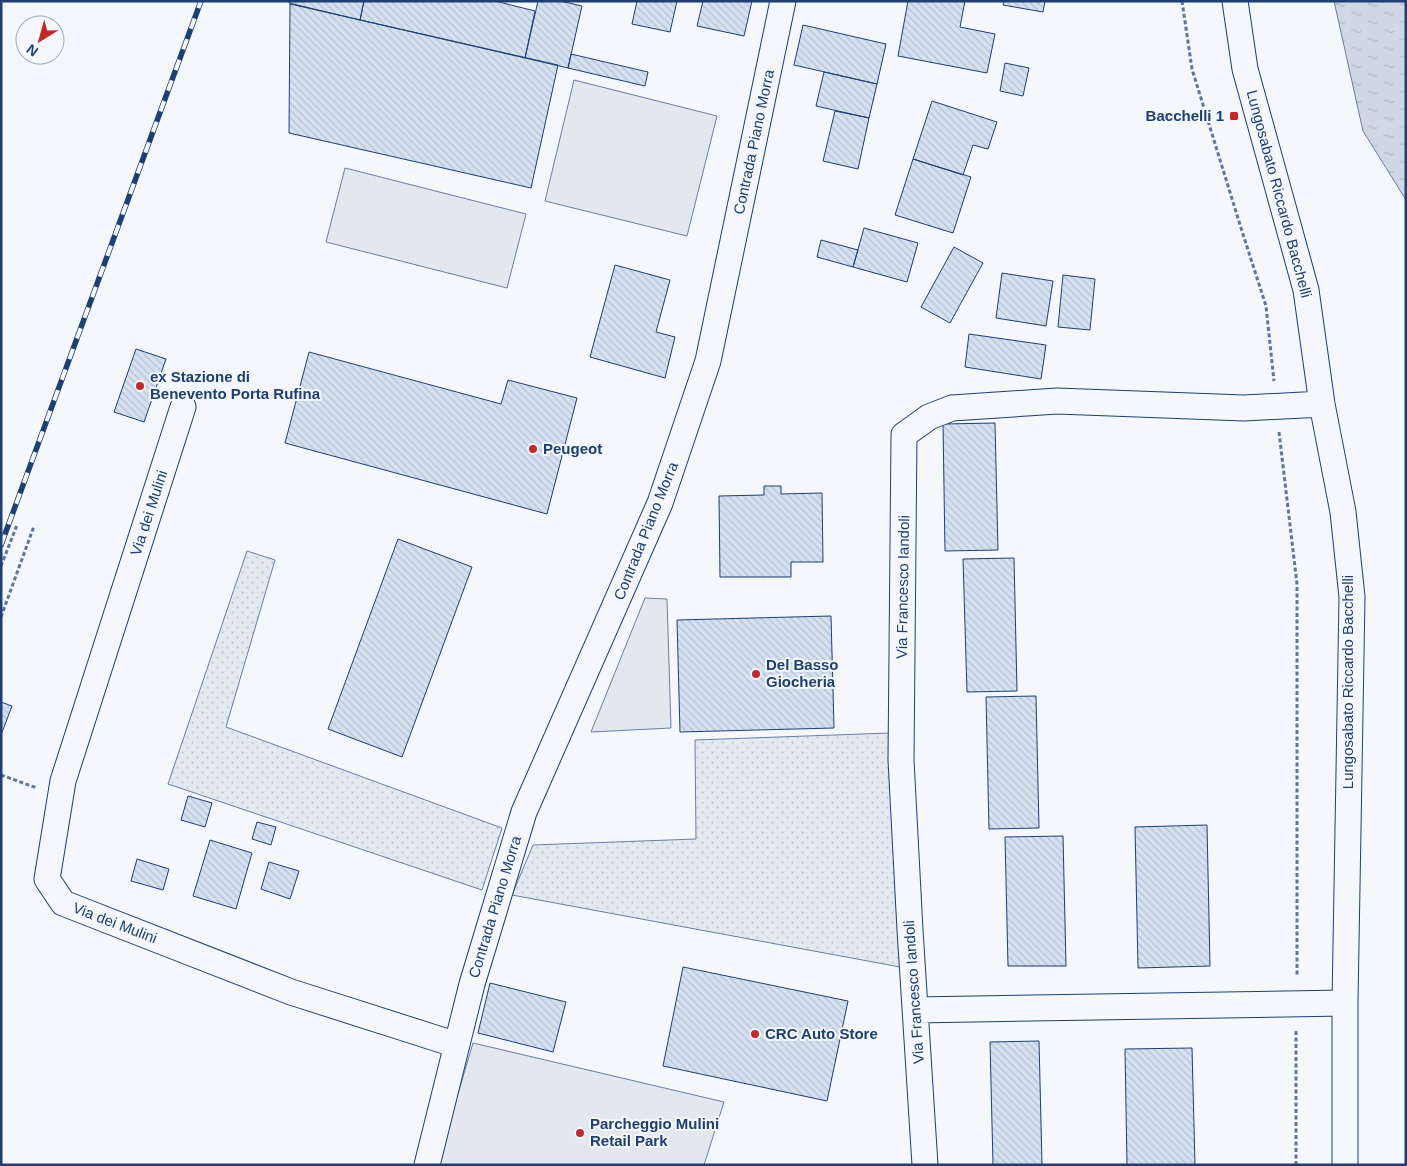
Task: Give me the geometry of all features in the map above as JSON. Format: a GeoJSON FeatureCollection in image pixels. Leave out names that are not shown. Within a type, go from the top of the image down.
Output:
{"type":"FeatureCollection","features":[{"type":"Feature","properties":{"kind":"street","name":"Contrada Piano Morra"},"geometry":{"type":"LineString","coordinates":[[457,1045],[472,984],[524,812],[660,503],[708,361],[783,1]]}},
{"type":"Feature","properties":{"kind":"street","name":"Lungosabato Riccardo Bacchelli"},"geometry":{"type":"LineString","coordinates":[[1235,1],[1245,69],[1306,290],[1322,404],[1343,512],[1352,597],[1345,1002],[1345,1165]]}},
{"type":"Feature","properties":{"kind":"street","name":"Via Francesco Iandoli"},"geometry":{"type":"LineString","coordinates":[[925,1165],[901,760],[904,436],[928,417],[952,408],[1057,401],[1244,408],[1322,404]]}},
{"type":"Feature","properties":{"kind":"street","name":"Via dei Mulini"},"geometry":{"type":"LineString","coordinates":[[183,407],[63,781],[47,879],[64,904],[291,992],[457,1045]]}},
{"type":"Feature","properties":{"kind":"street"},"geometry":{"type":"LineString","coordinates":[[915,1010],[1345,1002]]}},
{"type":"Feature","properties":{"kind":"street"},"geometry":{"type":"LineString","coordinates":[[427,1165],[457,1045]]}},
{"type":"Feature","properties":{"kind":"path"},"geometry":{"type":"LineString","coordinates":[[1182,1],[1192,69],[1266,306],[1297,584],[1296,1165]]}},
{"type":"Feature","properties":{"kind":"path"},"geometry":{"type":"LineString","coordinates":[[1,566],[16,525]]}},
{"type":"Feature","properties":{"kind":"path"},"geometry":{"type":"LineString","coordinates":[[1,617],[34,526]]}},
{"type":"Feature","properties":{"kind":"path"},"geometry":{"type":"LineString","coordinates":[[1,775],[61,797]]}},
{"type":"Feature","properties":{"kind":"shaded area"},"geometry":{"type":"Polygon","coordinates":[[[574,80],[717,116],[687,236],[545,201],[574,80]]]}},
{"type":"Feature","properties":{"kind":"shaded area"},"geometry":{"type":"Polygon","coordinates":[[[345,168],[526,214],[507,288],[326,242],[345,168]]]}},
{"type":"Feature","properties":{"kind":"shaded area"},"geometry":{"type":"Polygon","coordinates":[[[247,551],[275,560],[226,727],[502,828],[482,890],[168,784],[247,551]]]}},
{"type":"Feature","properties":{"kind":"shaded area"},"geometry":{"type":"Polygon","coordinates":[[[645,598],[667,599],[671,728],[591,732],[645,598]]]}},
{"type":"Feature","properties":{"kind":"shaded area"},"geometry":{"type":"Polygon","coordinates":[[[890,733],[900,967],[512,895],[533,845],[696,839],[695,740],[890,733]]]}},
{"type":"Feature","properties":{"kind":"shaded area","name":"Parcheggio Mulini Retail Park"},"geometry":{"type":"Polygon","coordinates":[[[473,1043],[724,1102],[704,1165],[437,1165],[473,1043]]]}},
{"type":"Feature","properties":{"kind":"water"},"geometry":{"type":"Polygon","coordinates":[[[1334,1],[1406,1],[1406,200],[1363,131],[1334,1]]]}},
{"type":"Feature","properties":{"kind":"building"},"geometry":{"type":"Polygon","coordinates":[[[289,1],[364,1],[360,20],[289,3],[289,1]]]}},
{"type":"Feature","properties":{"kind":"building"},"geometry":{"type":"Polygon","coordinates":[[[364,1],[495,1],[535,11],[525,58],[360,20],[364,1]]]}},
{"type":"Feature","properties":{"kind":"building"},"geometry":{"type":"Polygon","coordinates":[[[538,1],[560,1],[582,6],[568,68],[525,58],[538,1]]]}},
{"type":"Feature","properties":{"kind":"building"},"geometry":{"type":"Polygon","coordinates":[[[637,1],[677,1],[670,32],[632,24],[637,1]]]}},
{"type":"Feature","properties":{"kind":"building"},"geometry":{"type":"Polygon","coordinates":[[[703,1],[752,1],[744,36],[697,26],[703,1]]]}},
{"type":"Feature","properties":{"kind":"building"},"geometry":{"type":"Polygon","coordinates":[[[908,1],[965,1],[960,27],[995,34],[987,73],[898,56],[908,1]]]}},
{"type":"Feature","properties":{"kind":"building"},"geometry":{"type":"Polygon","coordinates":[[[1004,1],[1045,1],[1043,12],[1003,5],[1004,1]]]}},
{"type":"Feature","properties":{"kind":"building"},"geometry":{"type":"Polygon","coordinates":[[[290,4],[558,65],[531,188],[289,133],[290,4]]]}},
{"type":"Feature","properties":{"kind":"building"},"geometry":{"type":"Polygon","coordinates":[[[803,25],[886,44],[877,84],[794,65],[803,25]]]}},
{"type":"Feature","properties":{"kind":"building"},"geometry":{"type":"Polygon","coordinates":[[[571,54],[648,72],[645,86],[568,68],[571,54]]]}},
{"type":"Feature","properties":{"kind":"building"},"geometry":{"type":"Polygon","coordinates":[[[1005,63],[1029,68],[1023,96],[1000,91],[1005,63]]]}},
{"type":"Feature","properties":{"kind":"building"},"geometry":{"type":"Polygon","coordinates":[[[824,72],[877,84],[869,118],[816,106],[824,72]]]}},
{"type":"Feature","properties":{"kind":"building"},"geometry":{"type":"Polygon","coordinates":[[[932,101],[997,122],[988,149],[973,145],[963,175],[913,159],[932,101]]]}},
{"type":"Feature","properties":{"kind":"building"},"geometry":{"type":"Polygon","coordinates":[[[835,111],[869,118],[858,169],[823,161],[835,111]]]}},
{"type":"Feature","properties":{"kind":"building"},"geometry":{"type":"Polygon","coordinates":[[[913,159],[971,177],[953,233],[895,215],[913,159]]]}},
{"type":"Feature","properties":{"kind":"building"},"geometry":{"type":"Polygon","coordinates":[[[864,228],[918,243],[907,282],[853,267],[864,228]]]}},
{"type":"Feature","properties":{"kind":"building"},"geometry":{"type":"Polygon","coordinates":[[[821,240],[858,250],[853,267],[817,257],[821,240]]]}},
{"type":"Feature","properties":{"kind":"building"},"geometry":{"type":"Polygon","coordinates":[[[954,247],[983,263],[950,323],[921,307],[954,247]]]}},
{"type":"Feature","properties":{"kind":"building"},"geometry":{"type":"Polygon","coordinates":[[[615,265],[670,280],[656,332],[675,337],[665,378],[590,357],[615,265]]]}},
{"type":"Feature","properties":{"kind":"building"},"geometry":{"type":"Polygon","coordinates":[[[1002,273],[1053,281],[1046,326],[996,318],[1002,273]]]}},
{"type":"Feature","properties":{"kind":"building"},"geometry":{"type":"Polygon","coordinates":[[[1063,275],[1095,279],[1090,330],[1058,327],[1063,275]]]}},
{"type":"Feature","properties":{"kind":"building"},"geometry":{"type":"Polygon","coordinates":[[[969,334],[1046,345],[1041,379],[965,367],[969,334]]]}},
{"type":"Feature","properties":{"kind":"building","name":"ex Stazione di Benevento Porta Rufina"},"geometry":{"type":"Polygon","coordinates":[[[136,349],[166,359],[144,422],[114,412],[136,349]]]}},
{"type":"Feature","properties":{"kind":"building"},"geometry":{"type":"Polygon","coordinates":[[[309,352],[501,404],[508,380],[577,398],[547,514],[285,443],[309,352]]]}},
{"type":"Feature","properties":{"kind":"building"},"geometry":{"type":"Polygon","coordinates":[[[995,423],[998,550],[945,551],[943,424],[995,423]]]}},
{"type":"Feature","properties":{"kind":"building"},"geometry":{"type":"Polygon","coordinates":[[[764,486],[781,486],[781,494],[822,493],[823,562],[791,562],[791,577],[720,577],[719,496],[764,495],[764,486]]]}},
{"type":"Feature","properties":{"kind":"building"},"geometry":{"type":"Polygon","coordinates":[[[398,539],[472,567],[402,757],[328,729],[398,539]]]}},
{"type":"Feature","properties":{"kind":"building"},"geometry":{"type":"Polygon","coordinates":[[[1014,558],[1017,691],[967,692],[963,559],[1014,558]]]}},
{"type":"Feature","properties":{"kind":"building","name":"Del Basso Giocheria"},"geometry":{"type":"Polygon","coordinates":[[[831,616],[834,728],[680,732],[677,620],[831,616]]]}},
{"type":"Feature","properties":{"kind":"building"},"geometry":{"type":"Polygon","coordinates":[[[1036,696],[1039,828],[989,829],[986,697],[1036,696]]]}},
{"type":"Feature","properties":{"kind":"building"},"geometry":{"type":"Polygon","coordinates":[[[1,702],[12,706],[1,735],[1,702]]]}},
{"type":"Feature","properties":{"kind":"building"},"geometry":{"type":"Polygon","coordinates":[[[188,796],[212,803],[205,827],[181,820],[188,796]]]}},
{"type":"Feature","properties":{"kind":"building"},"geometry":{"type":"Polygon","coordinates":[[[257,822],[276,827],[271,845],[252,839],[257,822]]]}},
{"type":"Feature","properties":{"kind":"building"},"geometry":{"type":"Polygon","coordinates":[[[1207,825],[1210,966],[1138,968],[1135,827],[1207,825]]]}},
{"type":"Feature","properties":{"kind":"building"},"geometry":{"type":"Polygon","coordinates":[[[1063,836],[1066,966],[1008,966],[1005,837],[1063,836]]]}},
{"type":"Feature","properties":{"kind":"building"},"geometry":{"type":"Polygon","coordinates":[[[210,840],[252,853],[236,909],[193,896],[210,840]]]}},
{"type":"Feature","properties":{"kind":"building"},"geometry":{"type":"Polygon","coordinates":[[[137,859],[169,869],[163,890],[131,881],[137,859]]]}},
{"type":"Feature","properties":{"kind":"building"},"geometry":{"type":"Polygon","coordinates":[[[269,862],[299,871],[290,899],[261,889],[269,862]]]}},
{"type":"Feature","properties":{"kind":"building","name":"CRC Auto Store"},"geometry":{"type":"Polygon","coordinates":[[[683,967],[848,1001],[827,1101],[663,1066],[683,967]]]}},
{"type":"Feature","properties":{"kind":"building"},"geometry":{"type":"Polygon","coordinates":[[[490,983],[566,1002],[553,1052],[478,1033],[490,983]]]}},
{"type":"Feature","properties":{"kind":"building"},"geometry":{"type":"Polygon","coordinates":[[[1039,1041],[1042,1165],[993,1165],[990,1042],[1039,1041]]]}},
{"type":"Feature","properties":{"kind":"building"},"geometry":{"type":"Polygon","coordinates":[[[1192,1048],[1195,1165],[1127,1165],[1125,1049],[1192,1048]]]}},
{"type":"Feature","properties":{"kind":"railway"},"geometry":{"type":"LineString","coordinates":[[1,545],[201,1]]}},
{"type":"Feature","properties":{"kind":"place","name":"Bacchelli 1"},"geometry":{"type":"Point","coordinates":[1234,116]}},
{"type":"Feature","properties":{"kind":"place","name":"ex Stazione di Benevento Porta Rufina"},"geometry":{"type":"Point","coordinates":[140,386]}},
{"type":"Feature","properties":{"kind":"place","name":"Peugeot"},"geometry":{"type":"Point","coordinates":[533,449]}},
{"type":"Feature","properties":{"kind":"place","name":"Del Basso Giocheria"},"geometry":{"type":"Point","coordinates":[756,674]}},
{"type":"Feature","properties":{"kind":"place","name":"CRC Auto Store"},"geometry":{"type":"Point","coordinates":[755,1034]}},
{"type":"Feature","properties":{"kind":"place","name":"Parcheggio Mulini Retail Park"},"geometry":{"type":"Point","coordinates":[580,1133]}}]}
